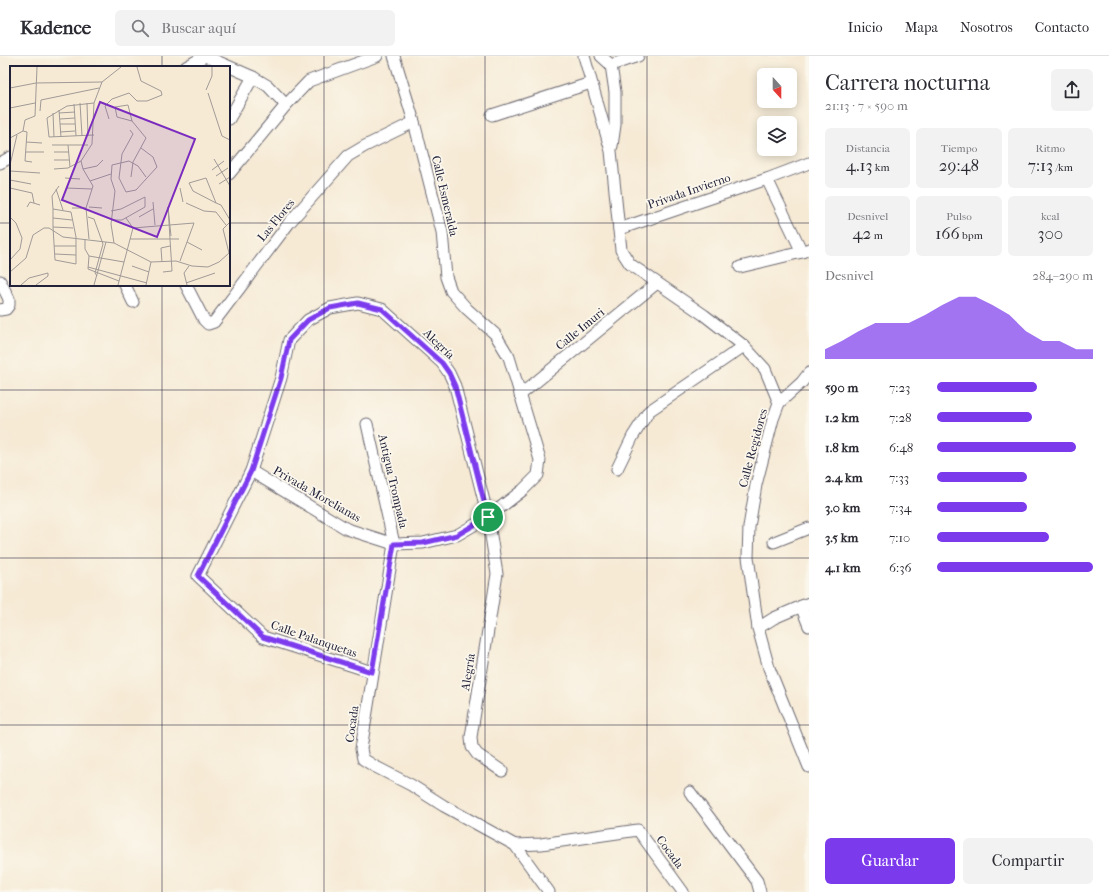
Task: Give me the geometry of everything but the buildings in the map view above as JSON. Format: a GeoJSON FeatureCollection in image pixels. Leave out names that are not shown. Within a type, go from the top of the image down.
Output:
{"type":"FeatureCollection","features":[{"type":"Feature","properties":{"kind":"street"},"geometry":{"type":"LineString","coordinates":[[188,66],[205,56],[227,66]]}},
{"type":"Feature","properties":{"kind":"street"},"geometry":{"type":"LineString","coordinates":[[230,173],[286,105],[309,81],[377,56]]}},
{"type":"Feature","properties":{"kind":"street","name":"Calle Esmeralda"},"geometry":{"type":"LineString","coordinates":[[394,56],[414,122],[442,232],[446,277],[451,291],[495,334],[509,357],[540,460],[538,475],[523,490],[488,517]]}},
{"type":"Feature","properties":{"kind":"street","name":"Calle Regidores"},"geometry":{"type":"LineString","coordinates":[[584,56],[611,151],[621,250],[630,264],[704,315],[744,346],[765,369],[779,402],[756,485],[749,527],[748,557],[758,628],[769,668],[809,767]]}},
{"type":"Feature","properties":{"kind":"street"},"geometry":{"type":"LineString","coordinates":[[602,56],[611,65],[638,56]]}},
{"type":"Feature","properties":{"kind":"street","name":"Calle Regidores"},"geometry":{"type":"LineString","coordinates":[[611,65],[615,92],[615,125],[611,151]]}},
{"type":"Feature","properties":{"kind":"street"},"geometry":{"type":"LineString","coordinates":[[230,67],[268,86],[286,105]]}},
{"type":"Feature","properties":{"kind":"street"},"geometry":{"type":"LineString","coordinates":[[230,117],[252,77]]}},
{"type":"Feature","properties":{"kind":"street"},"geometry":{"type":"LineString","coordinates":[[492,115],[591,83]]}},
{"type":"Feature","properties":{"kind":"street","name":"Las Flores"},"geometry":{"type":"LineString","coordinates":[[187,286],[204,320],[208,324],[214,322],[289,223],[348,156],[414,122]]}},
{"type":"Feature","properties":{"kind":"street"},"geometry":{"type":"LineString","coordinates":[[0,163],[10,158]]}},
{"type":"Feature","properties":{"kind":"street","name":"Privada Invierno"},"geometry":{"type":"LineString","coordinates":[[619,229],[809,163]]}},
{"type":"Feature","properties":{"kind":"street"},"geometry":{"type":"LineString","coordinates":[[740,267],[805,250],[767,178]]}},
{"type":"Feature","properties":{"kind":"street"},"geometry":{"type":"LineString","coordinates":[[0,281],[9,299],[9,305],[6,309],[0,310]]}},
{"type":"Feature","properties":{"kind":"street","name":"Calle Imuri"},"geometry":{"type":"LineString","coordinates":[[520,395],[657,283]]}},
{"type":"Feature","properties":{"kind":"street"},"geometry":{"type":"LineString","coordinates":[[125,286],[133,302]]}},
{"type":"Feature","properties":{"kind":"street","name":"Alegría"},"geometry":{"type":"LineString","coordinates":[[198,576],[251,471],[281,378],[289,340],[308,320],[330,308],[358,303],[382,309],[442,363],[455,386],[488,517],[497,574],[471,737],[472,747],[477,754],[502,771]]}},
{"type":"Feature","properties":{"kind":"street"},"geometry":{"type":"LineString","coordinates":[[617,469],[633,436],[649,411],[744,346]]}},
{"type":"Feature","properties":{"kind":"street"},"geometry":{"type":"LineString","coordinates":[[779,402],[802,382],[809,373]]}},
{"type":"Feature","properties":{"kind":"street","name":"Antigua Trompada"},"geometry":{"type":"LineString","coordinates":[[367,424],[394,544]]}},
{"type":"Feature","properties":{"kind":"street","name":"Privada Morelianas"},"geometry":{"type":"LineString","coordinates":[[251,471],[346,529],[394,544],[423,543],[457,535],[488,517]]}},
{"type":"Feature","properties":{"kind":"street"},"geometry":{"type":"LineString","coordinates":[[774,542],[809,528]]}},
{"type":"Feature","properties":{"kind":"street","name":"Cocada"},"geometry":{"type":"LineString","coordinates":[[394,544],[372,672],[361,748],[364,759],[374,766],[411,785],[444,806],[515,845],[548,892]]}},
{"type":"Feature","properties":{"kind":"street","name":"Calle Palanquetas"},"geometry":{"type":"LineString","coordinates":[[198,576],[263,637],[372,672]]}},
{"type":"Feature","properties":{"kind":"street"},"geometry":{"type":"LineString","coordinates":[[758,628],[769,621],[805,605],[809,626]]}},
{"type":"Feature","properties":{"kind":"street"},"geometry":{"type":"LineString","coordinates":[[690,792],[757,881],[760,892]]}},
{"type":"Feature","properties":{"kind":"street","name":"Cocada"},"geometry":{"type":"LineString","coordinates":[[515,845],[541,844],[638,830],[683,892]]}},
{"type":"Feature","properties":{"kind":"route"},"geometry":{"type":"LineString","coordinates":[[358,303],[382,309],[442,363],[455,386],[488,517],[457,535],[423,543],[394,544],[372,672],[263,637],[198,576],[251,471],[281,378],[289,340],[308,320],[330,308],[358,303]]}}]}
